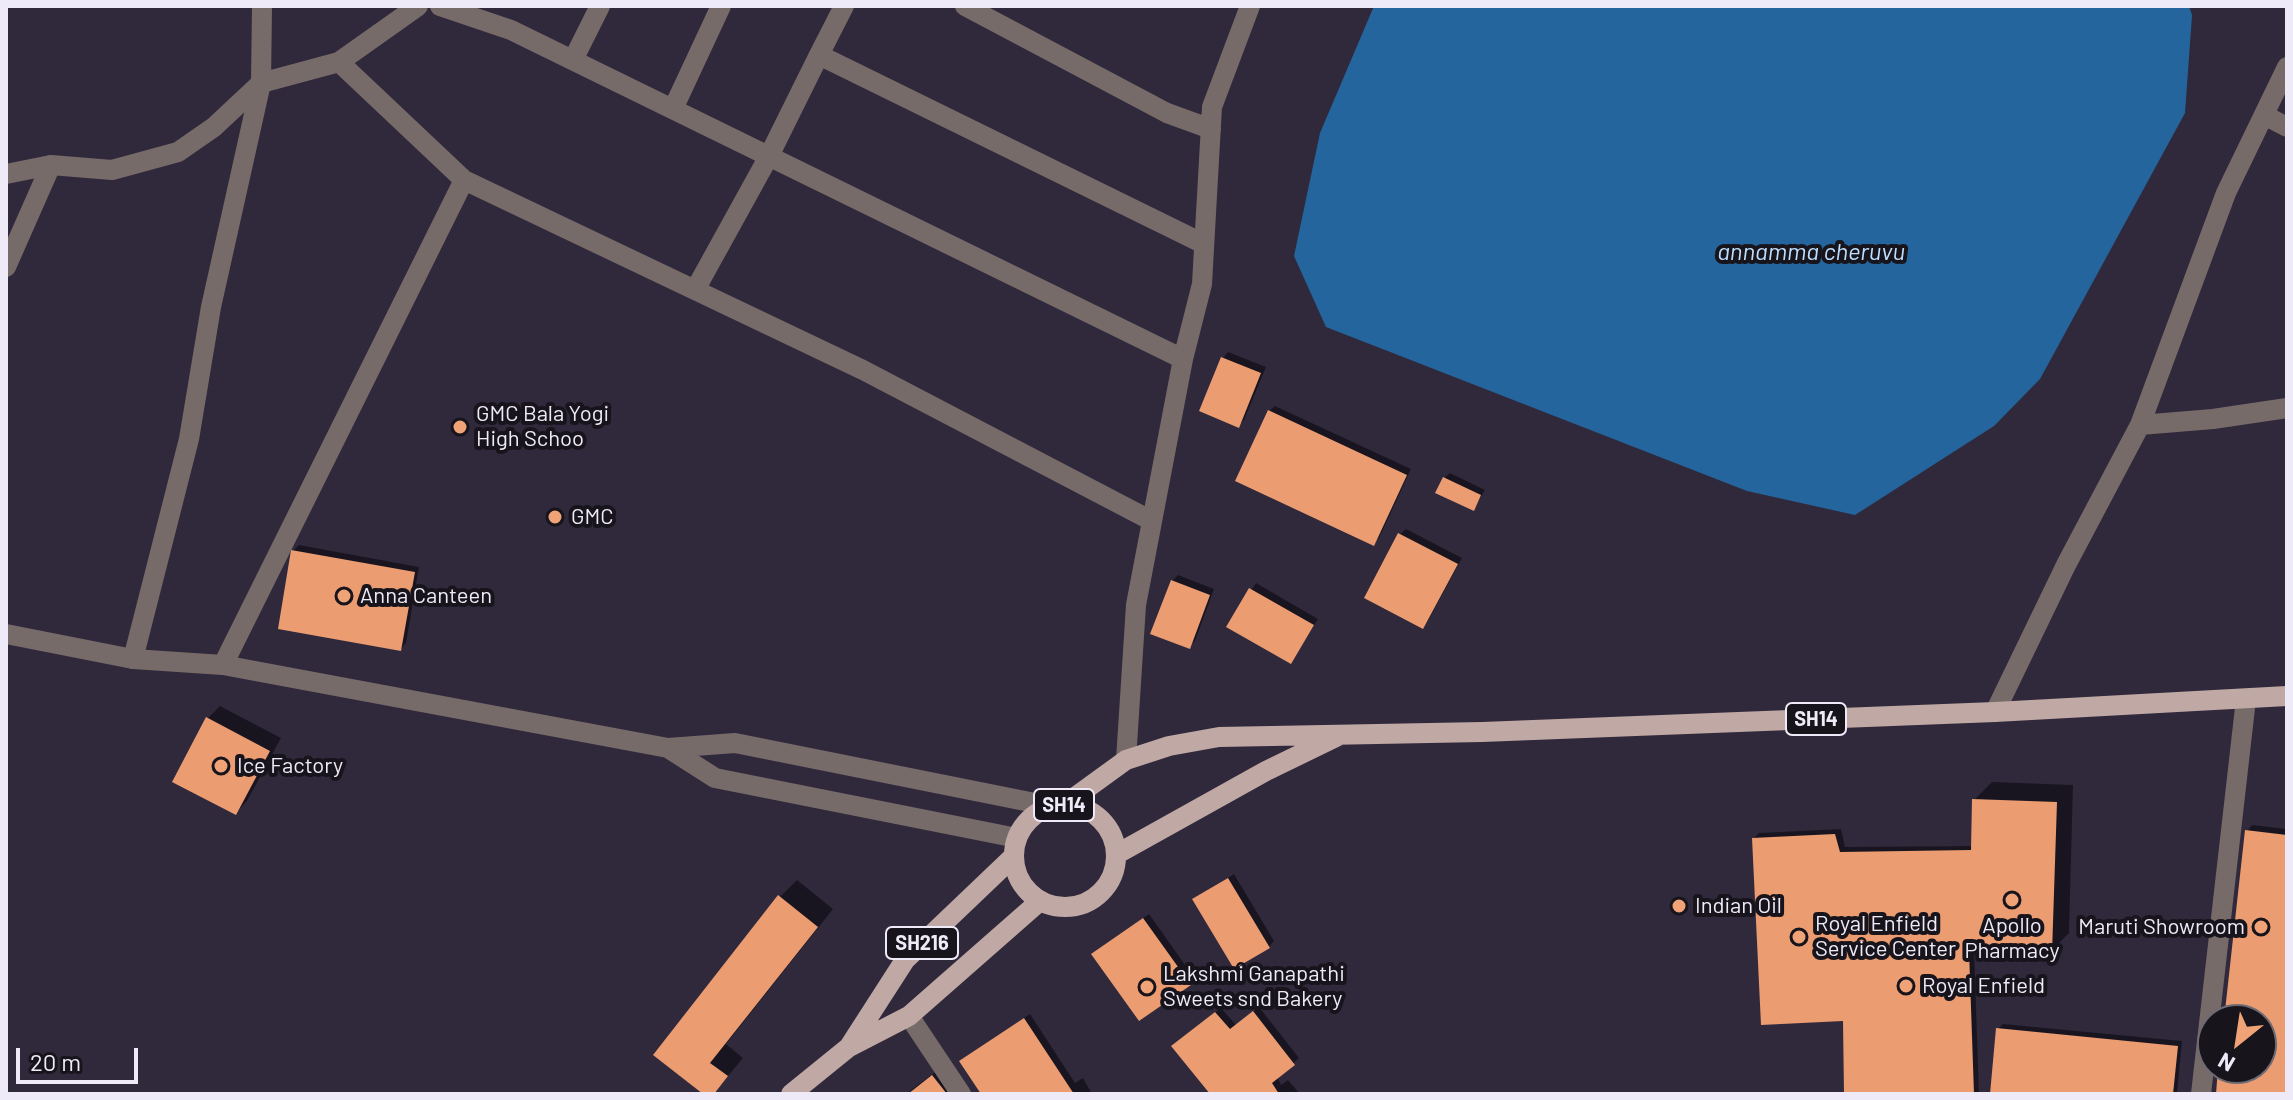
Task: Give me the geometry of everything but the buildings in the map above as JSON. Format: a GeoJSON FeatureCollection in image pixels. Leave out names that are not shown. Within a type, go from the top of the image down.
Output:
{"type":"FeatureCollection","features":[{"type":"Feature","properties":{"kind":"main road","name":"SH14"},"geometry":{"type":"LineString","coordinates":[[1015,847],[1030,819],[1057,806],[1126,760],[1169,746],[1219,737],[1345,732],[1482,732],[1995,712],[2287,696]]}},
{"type":"Feature","properties":{"kind":"main road","name":"SH14"},"geometry":{"type":"LineString","coordinates":[[1057,806],[1090,811],[1109,829],[1117,854],[1266,771],[1345,732]]}},
{"type":"Feature","properties":{"kind":"main road"},"geometry":{"type":"LineString","coordinates":[[1015,847],[1021,882],[1040,901],[1067,907],[1092,900],[1111,880],[1117,854]]}},
{"type":"Feature","properties":{"kind":"main road","name":"SH216"},"geometry":{"type":"LineString","coordinates":[[849,1047],[905,960],[1015,847]]}},
{"type":"Feature","properties":{"kind":"main road","name":"SH216"},"geometry":{"type":"LineString","coordinates":[[791,1094],[849,1047],[909,1016],[1040,901]]}},
{"type":"Feature","properties":{"kind":"street"},"geometry":{"type":"LineString","coordinates":[[133,659],[189,439],[211,307],[261,83],[262,6]]}},
{"type":"Feature","properties":{"kind":"street"},"geometry":{"type":"LineString","coordinates":[[6,174],[51,165],[112,170],[178,152],[214,127],[261,83],[339,62],[418,6]]}},
{"type":"Feature","properties":{"kind":"street"},"geometry":{"type":"LineString","coordinates":[[440,6],[511,30],[1183,359]]}},
{"type":"Feature","properties":{"kind":"street"},"geometry":{"type":"LineString","coordinates":[[573,60],[600,6]]}},
{"type":"Feature","properties":{"kind":"street"},"geometry":{"type":"LineString","coordinates":[[673,109],[721,6]]}},
{"type":"Feature","properties":{"kind":"street"},"geometry":{"type":"LineString","coordinates":[[695,290],[769,156],[844,6]]}},
{"type":"Feature","properties":{"kind":"street"},"geometry":{"type":"LineString","coordinates":[[965,6],[1167,113],[1211,129]]}},
{"type":"Feature","properties":{"kind":"street"},"geometry":{"type":"LineString","coordinates":[[1126,760],[1136,605],[1183,359],[1202,284],[1212,107],[1241,9]]}},
{"type":"Feature","properties":{"kind":"street"},"geometry":{"type":"LineString","coordinates":[[819,55],[1204,244]]}},
{"type":"Feature","properties":{"kind":"street"},"geometry":{"type":"LineString","coordinates":[[339,62],[464,180],[863,370],[1152,521]]}},
{"type":"Feature","properties":{"kind":"street"},"geometry":{"type":"LineString","coordinates":[[1995,712],[2066,565],[2140,425],[2226,193],[2287,67]]}},
{"type":"Feature","properties":{"kind":"street"},"geometry":{"type":"LineString","coordinates":[[2264,115],[2287,127]]}},
{"type":"Feature","properties":{"kind":"street"},"geometry":{"type":"LineString","coordinates":[[6,267],[51,165]]}},
{"type":"Feature","properties":{"kind":"street"},"geometry":{"type":"LineString","coordinates":[[223,665],[464,180]]}},
{"type":"Feature","properties":{"kind":"street"},"geometry":{"type":"LineString","coordinates":[[2140,425],[2287,408]]}},
{"type":"Feature","properties":{"kind":"street"},"geometry":{"type":"LineString","coordinates":[[6,634],[133,659],[223,665],[668,748],[735,743],[1057,806]]}},
{"type":"Feature","properties":{"kind":"street"},"geometry":{"type":"LineString","coordinates":[[2201,1094],[2246,699]]}},
{"type":"Feature","properties":{"kind":"street"},"geometry":{"type":"LineString","coordinates":[[668,748],[715,778],[1015,847]]}},
{"type":"Feature","properties":{"kind":"street"},"geometry":{"type":"LineString","coordinates":[[909,1016],[961,1094]]}},
{"type":"Feature","properties":{"kind":"water","name":"annamma cheruvu"},"geometry":{"type":"Polygon","coordinates":[[[1374,6],[2189,6],[2192,15],[2185,113],[2040,379],[1994,426],[1855,515],[1747,491],[1326,327],[1294,256],[1320,133],[1374,6]]]}},
{"type":"Feature","properties":{"kind":"place","name":"GMC Bala Yogi High Schoo"},"geometry":{"type":"Point","coordinates":[460,427]}},
{"type":"Feature","properties":{"kind":"place","name":"GMC"},"geometry":{"type":"Point","coordinates":[555,517]}},
{"type":"Feature","properties":{"kind":"place","name":"Anna Canteen"},"geometry":{"type":"Point","coordinates":[344,596]}},
{"type":"Feature","properties":{"kind":"place","name":"Ice Factory"},"geometry":{"type":"Point","coordinates":[221,766]}},
{"type":"Feature","properties":{"kind":"place","name":"Apollo Pharmacy"},"geometry":{"type":"Point","coordinates":[2012,900]}},
{"type":"Feature","properties":{"kind":"place","name":"Indian Oil"},"geometry":{"type":"Point","coordinates":[1679,906]}},
{"type":"Feature","properties":{"kind":"place","name":"Maruti Showroom"},"geometry":{"type":"Point","coordinates":[2261,927]}},
{"type":"Feature","properties":{"kind":"place","name":"Royal Enfield Service Center"},"geometry":{"type":"Point","coordinates":[1799,937]}},
{"type":"Feature","properties":{"kind":"place","name":"Royal Enfield"},"geometry":{"type":"Point","coordinates":[1906,986]}},
{"type":"Feature","properties":{"kind":"place","name":"Lakshmi Ganapathi Sweets snd Bakery"},"geometry":{"type":"Point","coordinates":[1147,987]}}]}
